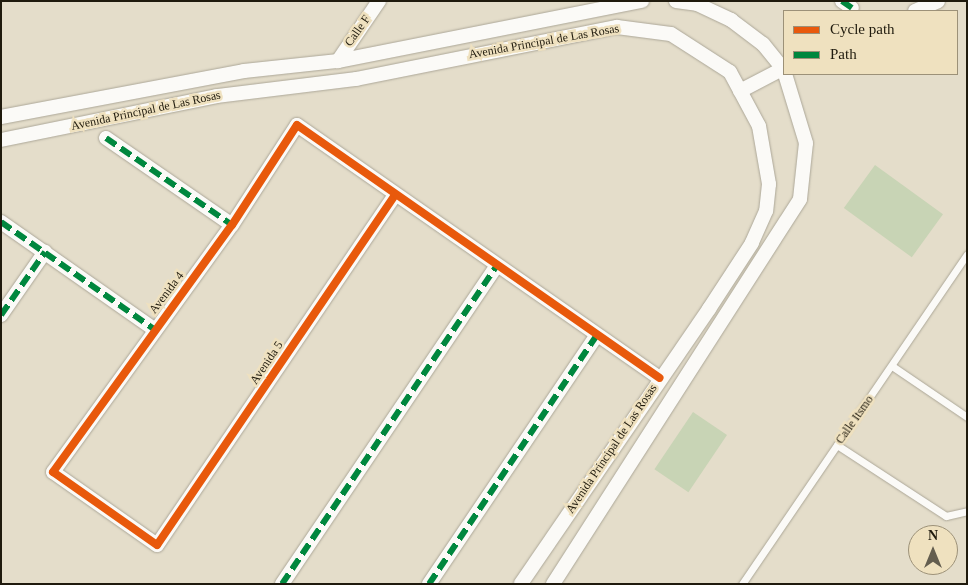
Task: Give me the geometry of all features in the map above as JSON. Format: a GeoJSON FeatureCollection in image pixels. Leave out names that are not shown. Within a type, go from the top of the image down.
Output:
{"type":"FeatureCollection","features":[{"type":"Feature","properties":{"kind":"street","name":"Calle F"},"geometry":{"type":"LineString","coordinates":[[338,61],[379,1]]}},
{"type":"Feature","properties":{"kind":"street","name":"Avenida Principal de Las Rosas"},"geometry":{"type":"LineString","coordinates":[[1,117],[244,71],[338,61],[642,1]]}},
{"type":"Feature","properties":{"kind":"street"},"geometry":{"type":"LineString","coordinates":[[676,1],[697,4],[730,20],[763,44],[783,68]]}},
{"type":"Feature","properties":{"kind":"street"},"geometry":{"type":"LineString","coordinates":[[917,10],[938,1]]}},
{"type":"Feature","properties":{"kind":"street","name":"Avenida Principal de Las Rosas"},"geometry":{"type":"LineString","coordinates":[[1,140],[217,96],[356,78],[617,27],[671,34],[730,72],[759,126],[769,184],[766,211],[752,243],[521,584]]}},
{"type":"Feature","properties":{"kind":"street"},"geometry":{"type":"LineString","coordinates":[[740,91],[783,70]]}},
{"type":"Feature","properties":{"kind":"street","name":"Avenida Principal de Las Rosas"},"geometry":{"type":"LineString","coordinates":[[554,584],[800,199],[806,170],[806,142],[785,75]]}},
{"type":"Feature","properties":{"kind":"street","name":"Avenida 4"},"geometry":{"type":"LineString","coordinates":[[53,472],[154,329],[232,225],[297,125],[395,195]]}},
{"type":"Feature","properties":{"kind":"street"},"geometry":{"type":"LineString","coordinates":[[106,138],[232,225]]}},
{"type":"Feature","properties":{"kind":"street"},"geometry":{"type":"LineString","coordinates":[[395,195],[496,267],[659,378]]}},
{"type":"Feature","properties":{"kind":"street","name":"Avenida 5"},"geometry":{"type":"LineString","coordinates":[[53,472],[157,545],[395,195]]}},
{"type":"Feature","properties":{"kind":"street"},"geometry":{"type":"LineString","coordinates":[[1,222],[154,329]]}},
{"type":"Feature","properties":{"kind":"street"},"geometry":{"type":"LineString","coordinates":[[1,315],[45,252]]}},
{"type":"Feature","properties":{"kind":"street"},"geometry":{"type":"LineString","coordinates":[[282,584],[496,267]]}},
{"type":"Feature","properties":{"kind":"street"},"geometry":{"type":"LineString","coordinates":[[429,584],[598,336]]}},
{"type":"Feature","properties":{"kind":"lane","name":"Calle Itsmo"},"geometry":{"type":"LineString","coordinates":[[742,584],[967,254]]}},
{"type":"Feature","properties":{"kind":"lane"},"geometry":{"type":"LineString","coordinates":[[892,366],[967,416]]}},
{"type":"Feature","properties":{"kind":"lane"},"geometry":{"type":"LineString","coordinates":[[838,445],[946,516],[967,511]]}},
{"type":"Feature","properties":{"kind":"green space"},"geometry":{"type":"Polygon","coordinates":[[[875,165],[943,214],[912,257],[844,208],[875,165]]]}},
{"type":"Feature","properties":{"kind":"green space"},"geometry":{"type":"Polygon","coordinates":[[[693,412],[727,435],[688,492],[654,469],[693,412]]]}},
{"type":"Feature","properties":{"kind":"marked path"},"geometry":{"type":"LineString","coordinates":[[842,1],[852,8]]}},
{"type":"Feature","properties":{"kind":"marked path"},"geometry":{"type":"LineString","coordinates":[[106,138],[232,225]]}},
{"type":"Feature","properties":{"kind":"marked path"},"geometry":{"type":"LineString","coordinates":[[1,222],[154,329]]}},
{"type":"Feature","properties":{"kind":"marked path"},"geometry":{"type":"LineString","coordinates":[[1,315],[45,252]]}},
{"type":"Feature","properties":{"kind":"marked path"},"geometry":{"type":"LineString","coordinates":[[282,584],[496,267]]}},
{"type":"Feature","properties":{"kind":"marked path"},"geometry":{"type":"LineString","coordinates":[[429,584],[597,335]]}},
{"type":"Feature","properties":{"kind":"cycle path"},"geometry":{"type":"LineString","coordinates":[[395,195],[157,545],[53,472],[232,225],[297,125],[659,378]]}}]}
